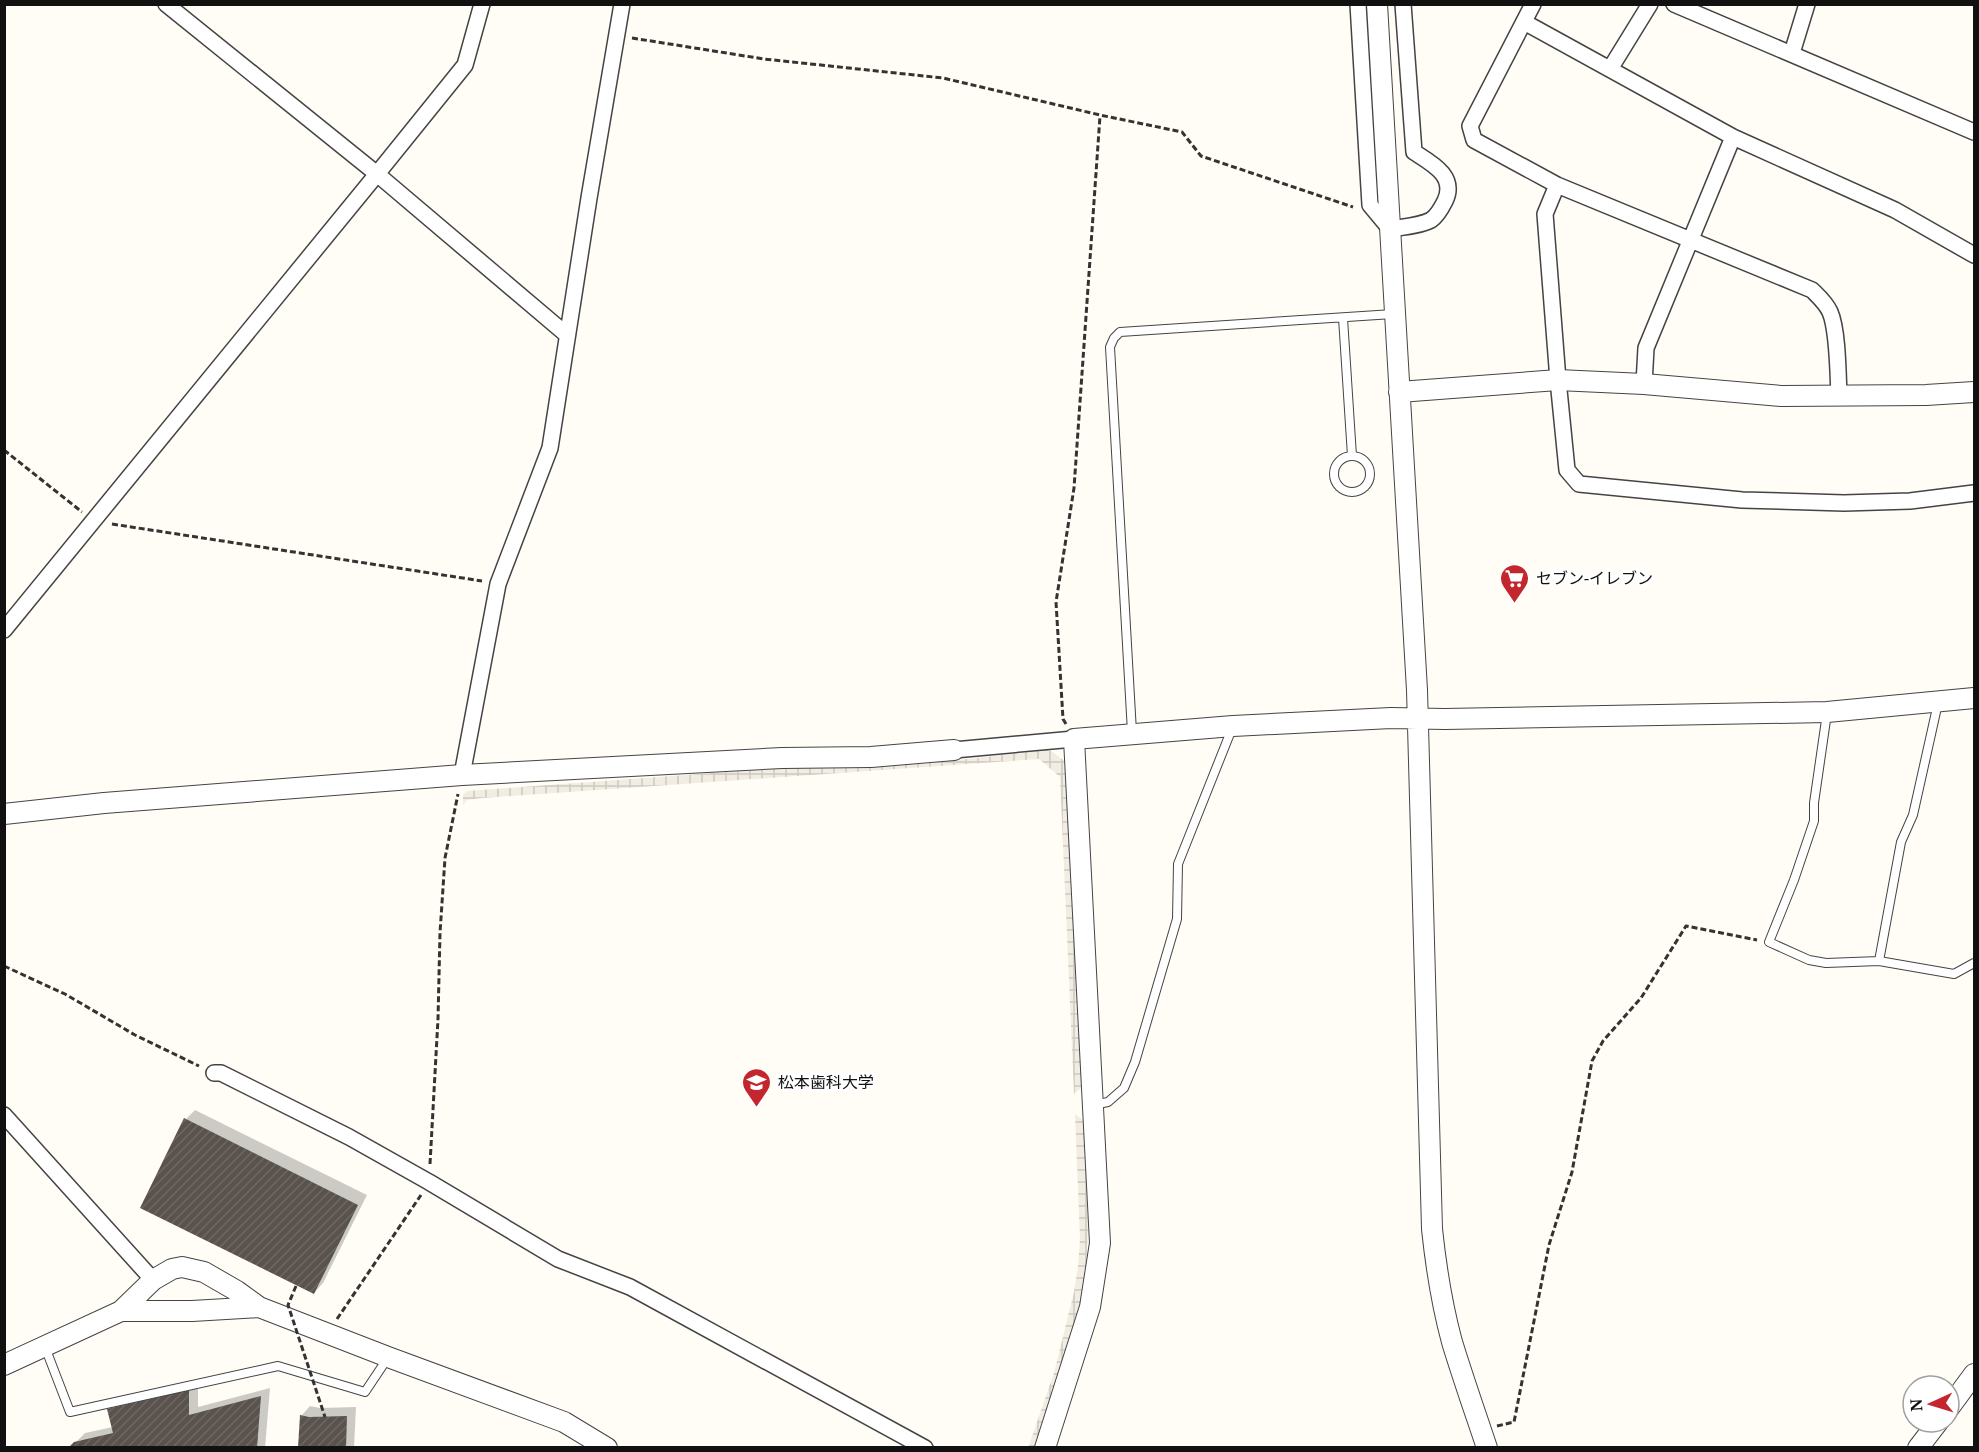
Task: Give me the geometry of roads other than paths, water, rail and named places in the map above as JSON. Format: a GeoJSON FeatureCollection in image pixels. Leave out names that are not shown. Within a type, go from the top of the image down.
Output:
{"type":"FeatureCollection","features":[{"type":"Feature","properties":{"kind":"street"},"geometry":{"type":"LineString","coordinates":[[166,4],[377,174],[567,335]]}},
{"type":"Feature","properties":{"kind":"street"},"geometry":{"type":"LineString","coordinates":[[4,630],[465,64],[482,4]]}},
{"type":"Feature","properties":{"kind":"street"},"geometry":{"type":"LineString","coordinates":[[462,775],[498,584],[550,447],[622,4]]}},
{"type":"Feature","properties":{"kind":"street"},"geometry":{"type":"LineString","coordinates":[[1358,4],[1370,205],[1390,229]]}},
{"type":"Feature","properties":{"kind":"street"},"geometry":{"type":"LineString","coordinates":[[1377,4],[1418,719],[1432,1229],[1436,1271],[1448,1323],[1484,1439]]}},
{"type":"Feature","properties":{"kind":"street"},"geometry":{"type":"LineString","coordinates":[[1390,229],[1431,219],[1441,209],[1448,195],[1447,181],[1437,167],[1414,152],[1403,4]]}},
{"type":"Feature","properties":{"kind":"street"},"geometry":{"type":"LineString","coordinates":[[1533,4],[1470,126],[1474,140],[1557,185],[1812,290],[1830,312],[1834,325],[1839,397]]}},
{"type":"Feature","properties":{"kind":"street"},"geometry":{"type":"LineString","coordinates":[[1610,69],[1650,4]]}},
{"type":"Feature","properties":{"kind":"street"},"geometry":{"type":"LineString","coordinates":[[1674,4],[1974,132]]}},
{"type":"Feature","properties":{"kind":"street"},"geometry":{"type":"LineString","coordinates":[[1792,53],[1807,4]]}},
{"type":"Feature","properties":{"kind":"street"},"geometry":{"type":"LineString","coordinates":[[1524,22],[1733,137],[1895,210],[1974,255]]}},
{"type":"Feature","properties":{"kind":"street"},"geometry":{"type":"LineString","coordinates":[[1644,384],[1646,348],[1733,137]]}},
{"type":"Feature","properties":{"kind":"street"},"geometry":{"type":"LineString","coordinates":[[1557,185],[1545,214],[1557,380],[1567,470],[1580,484],[1742,500],[1844,503],[1910,501],[1974,494]]}},
{"type":"Feature","properties":{"kind":"street"},"geometry":{"type":"LineString","coordinates":[[1399,392],[1557,380],[1644,384],[1781,396],[1839,397],[1974,392]]}},
{"type":"Feature","properties":{"kind":"street"},"geometry":{"type":"LineString","coordinates":[[4,814],[104,803],[462,775],[782,759],[871,757],[1233,726],[1391,718],[1827,712],[1974,698]]}},
{"type":"Feature","properties":{"kind":"street"},"geometry":{"type":"LineString","coordinates":[[1045,1448],[1090,1307],[1100,1243],[1074,739]]}},
{"type":"Feature","properties":{"kind":"street"},"geometry":{"type":"LineString","coordinates":[[214,1073],[221,1073],[349,1137],[558,1259],[630,1287],[925,1448]]}},
{"type":"Feature","properties":{"kind":"street"},"geometry":{"type":"LineString","coordinates":[[4,1115],[153,1280]]}},
{"type":"Feature","properties":{"kind":"street"},"geometry":{"type":"LineString","coordinates":[[4,1365],[121,1311],[153,1280],[172,1269],[182,1267],[204,1272],[259,1307],[564,1422],[607,1448]]}},
{"type":"Feature","properties":{"kind":"street"},"geometry":{"type":"LineString","coordinates":[[121,1311],[192,1311],[259,1307]]}},
{"type":"Feature","properties":{"kind":"street"},"geometry":{"type":"LineString","coordinates":[[1961,1392],[1974,1374]]}},
{"type":"Feature","properties":{"kind":"street"},"geometry":{"type":"LineString","coordinates":[[1918,1448],[1929,1434]]}},
{"type":"Feature","properties":{"kind":"lane"},"geometry":{"type":"LineString","coordinates":[[1132,734],[1110,347],[1113,338],[1120,332],[1395,314]]}},
{"type":"Feature","properties":{"kind":"lane"},"geometry":{"type":"LineString","coordinates":[[1343,318],[1352,456]]}},
{"type":"Feature","properties":{"kind":"lane"},"geometry":{"type":"LineString","coordinates":[[1352,456],[1363,460],[1369,470],[1367,482],[1363,487],[1353,491],[1342,488],[1334,474],[1337,463],[1352,456]]}},
{"type":"Feature","properties":{"kind":"lane"},"geometry":{"type":"LineString","coordinates":[[1879,961],[1901,842],[1913,815],[1938,702]]}},
{"type":"Feature","properties":{"kind":"lane"},"geometry":{"type":"LineString","coordinates":[[1827,712],[1814,803],[1814,821],[1794,880],[1769,942],[1809,960],[1826,963],[1879,961],[1954,974],[1974,963]]}},
{"type":"Feature","properties":{"kind":"lane"},"geometry":{"type":"LineString","coordinates":[[1092,1105],[1108,1102],[1124,1089],[1135,1062],[1177,919],[1178,864],[1233,726]]}},
{"type":"Feature","properties":{"kind":"lane"},"geometry":{"type":"LineString","coordinates":[[45,1347],[70,1412],[278,1366],[365,1392],[388,1357]]}},
{"type":"Feature","properties":{"kind":"place","name":"セブン-イレブン"},"geometry":{"type":"Point","coordinates":[1515,604]}},
{"type":"Feature","properties":{"kind":"place","name":"松本歯科大学"},"geometry":{"type":"Point","coordinates":[757,1108]}}]}
